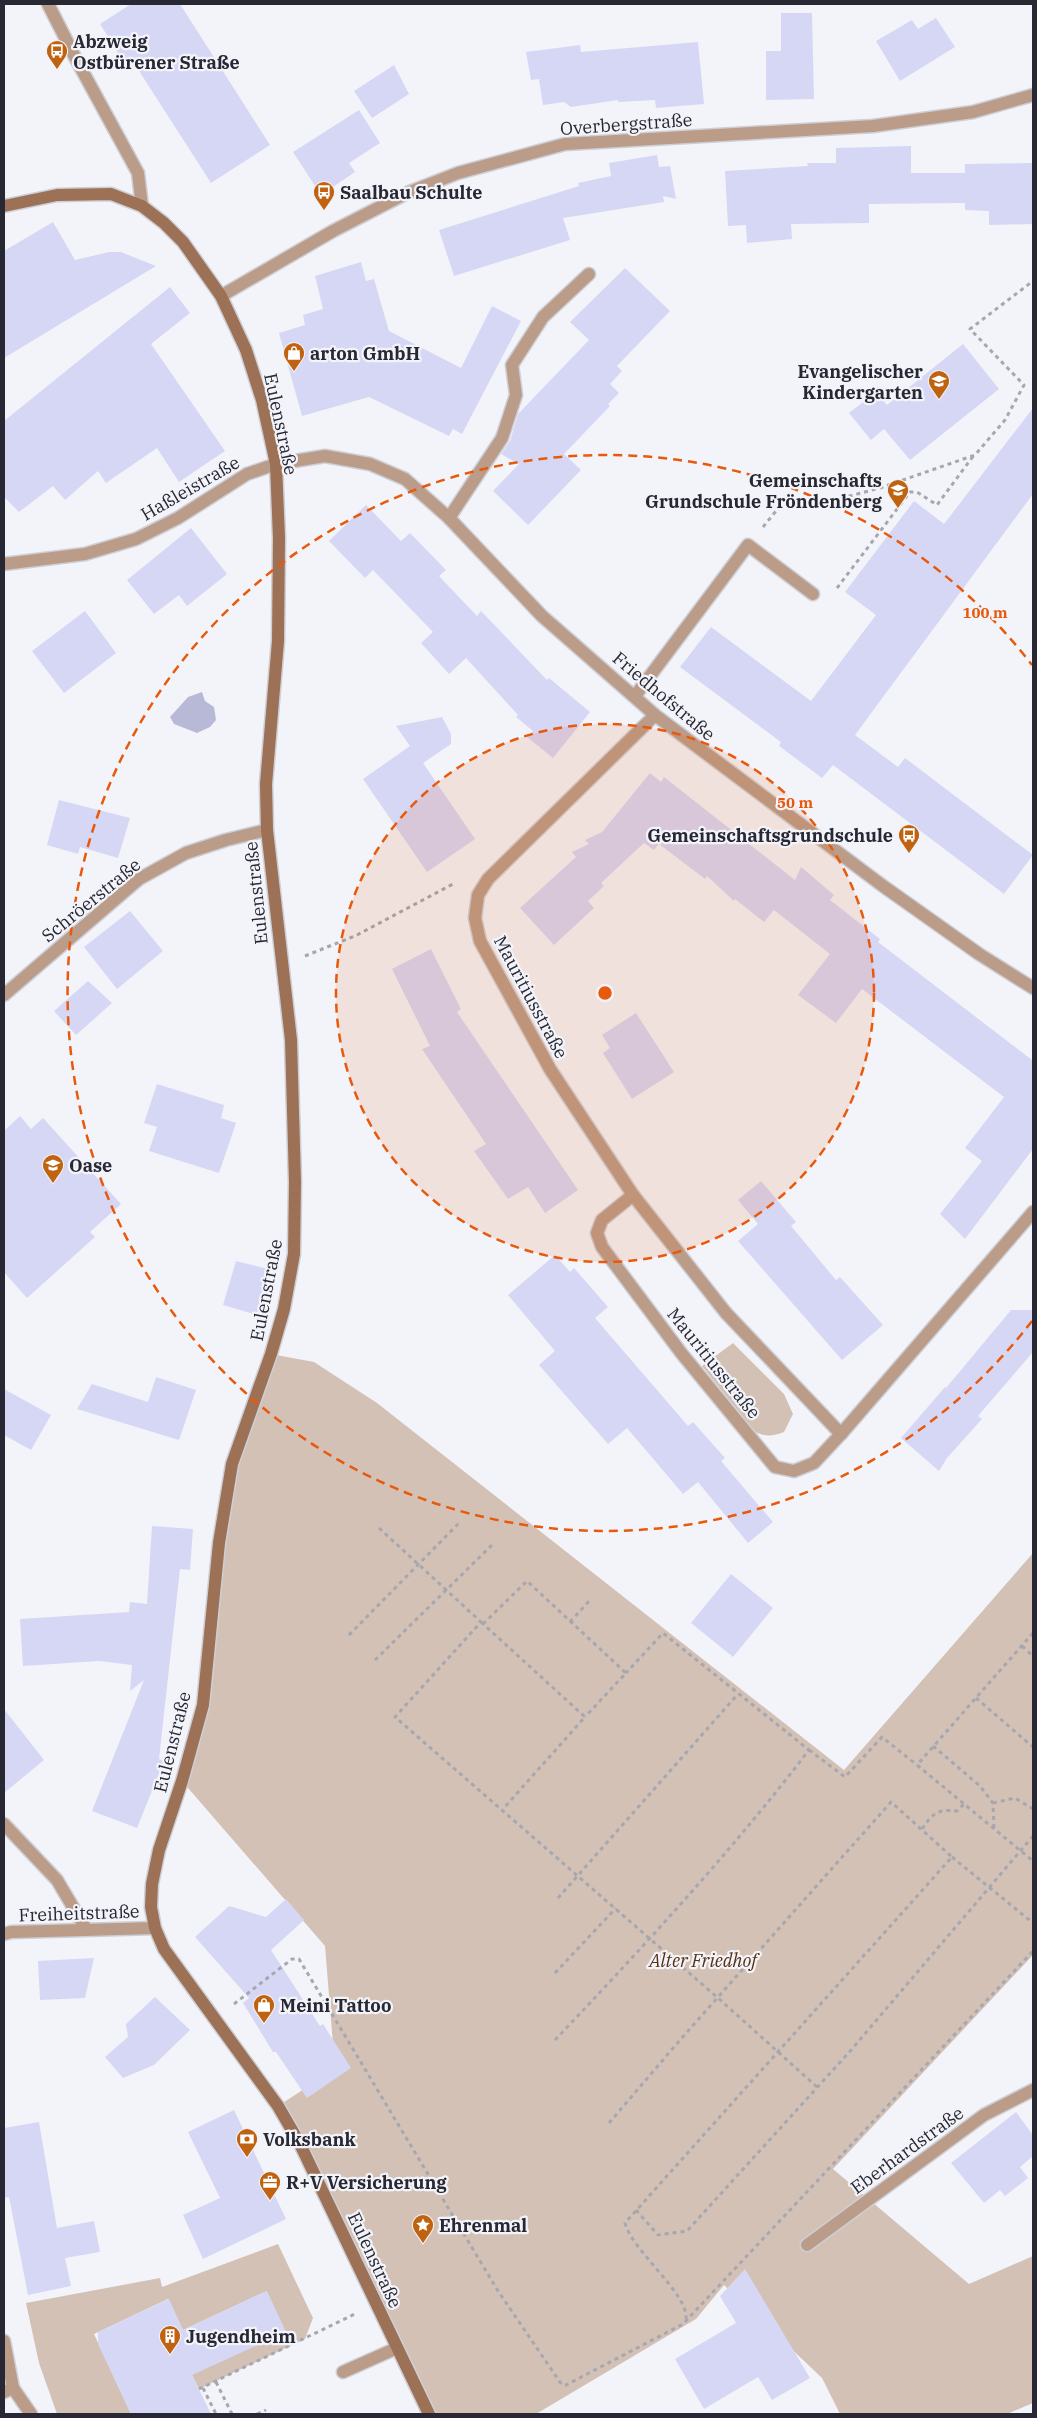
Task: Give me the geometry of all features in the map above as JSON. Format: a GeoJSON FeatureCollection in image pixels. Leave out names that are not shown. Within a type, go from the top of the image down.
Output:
{"type":"FeatureCollection","features":[{"type":"Feature","properties":{"kind":"main road","name":"Eulenstraße"},"geometry":{"type":"LineString","coordinates":[[4,206],[57,195],[80,193],[111,194],[142,206],[164,223],[183,242],[221,296],[246,350],[276,464],[279,538],[278,641],[266,784],[267,830],[291,1040],[295,1182],[294,1254],[284,1309],[271,1354],[232,1464],[218,1543],[203,1704],[182,1781],[159,1850],[151,1907],[155,1928],[164,1949],[216,2018],[278,2106],[300,2144],[429,2414]]}},
{"type":"Feature","properties":{"kind":"street"},"geometry":{"type":"LineString","coordinates":[[48,4],[138,173],[142,206]]}},
{"type":"Feature","properties":{"kind":"street","name":"Overbergstraße"},"geometry":{"type":"LineString","coordinates":[[221,296],[333,231],[407,192],[458,173],[564,144],[873,126],[973,112],[1033,95]]}},
{"type":"Feature","properties":{"kind":"street"},"geometry":{"type":"LineString","coordinates":[[450,518],[502,438],[516,394],[512,364],[543,317],[590,274]]}},
{"type":"Feature","properties":{"kind":"street","name":"Friedhofstraße"},"geometry":{"type":"LineString","coordinates":[[276,464],[326,456],[370,464],[405,479],[450,518],[542,616],[655,715],[883,886],[979,954],[1033,988]]}},
{"type":"Feature","properties":{"kind":"street","name":"Haßleistraße"},"geometry":{"type":"LineString","coordinates":[[4,564],[85,554],[136,539],[178,518],[247,474],[276,464]]}},
{"type":"Feature","properties":{"kind":"street"},"geometry":{"type":"LineString","coordinates":[[635,696],[748,545],[813,594]]}},
{"type":"Feature","properties":{"kind":"street","name":"Mauritiusstraße"},"geometry":{"type":"LineString","coordinates":[[655,715],[488,879],[478,895],[475,918],[480,941],[550,1069],[633,1195],[726,1313],[841,1434]]}},
{"type":"Feature","properties":{"kind":"street","name":"Schröerstraße"},"geometry":{"type":"LineString","coordinates":[[4,994],[139,879],[186,854],[226,840],[267,830]]}},
{"type":"Feature","properties":{"kind":"street","name":"Mauritiusstraße"},"geometry":{"type":"LineString","coordinates":[[633,1195],[602,1220],[596,1233],[602,1247],[682,1354],[775,1467],[794,1472],[814,1463],[841,1434],[1033,1212]]}},
{"type":"Feature","properties":{"kind":"street"},"geometry":{"type":"LineString","coordinates":[[4,1824],[57,1880],[86,1929]]}},
{"type":"Feature","properties":{"kind":"street","name":"Freiheitstraße"},"geometry":{"type":"LineString","coordinates":[[4,1934],[11,1932],[86,1929],[155,1928]]}},
{"type":"Feature","properties":{"kind":"street","name":"Eberhardstraße"},"geometry":{"type":"LineString","coordinates":[[807,2245],[984,2115],[1033,2090]]}},
{"type":"Feature","properties":{"kind":"street"},"geometry":{"type":"LineString","coordinates":[[4,2341],[8,2390],[31,2414]]}},
{"type":"Feature","properties":{"kind":"street"},"geometry":{"type":"LineString","coordinates":[[343,2372],[397,2348]]}},
{"type":"Feature","properties":{"kind":"path"},"geometry":{"type":"LineString","coordinates":[[835,590],[910,492],[918,492],[937,505],[975,454],[1005,420],[1024,385],[970,329],[1033,281]]}},
{"type":"Feature","properties":{"kind":"path"},"geometry":{"type":"LineString","coordinates":[[748,545],[790,495],[805,504],[827,502],[880,488],[975,454]]}},
{"type":"Feature","properties":{"kind":"path"},"geometry":{"type":"LineString","coordinates":[[282,965],[357,935],[462,880],[488,879]]}},
{"type":"Feature","properties":{"kind":"path"},"geometry":{"type":"LineString","coordinates":[[349,1636],[459,1523]]}},
{"type":"Feature","properties":{"kind":"path"},"geometry":{"type":"LineString","coordinates":[[379,1528],[585,1717]]}},
{"type":"Feature","properties":{"kind":"path"},"geometry":{"type":"LineString","coordinates":[[375,1660],[494,1543]]}},
{"type":"Feature","properties":{"kind":"path"},"geometry":{"type":"LineString","coordinates":[[626,1673],[526,1580],[482,1623],[395,1717],[651,1938],[817,2087]]}},
{"type":"Feature","properties":{"kind":"path"},"geometry":{"type":"LineString","coordinates":[[570,1622],[590,1600]]}},
{"type":"Feature","properties":{"kind":"path"},"geometry":{"type":"LineString","coordinates":[[503,1809],[662,1633],[845,1777],[882,1737],[1033,1861]]}},
{"type":"Feature","properties":{"kind":"path"},"geometry":{"type":"LineString","coordinates":[[917,1765],[1033,1633]]}},
{"type":"Feature","properties":{"kind":"path"},"geometry":{"type":"LineString","coordinates":[[1022,1646],[1033,1656]]}},
{"type":"Feature","properties":{"kind":"path"},"geometry":{"type":"LineString","coordinates":[[558,1898],[577,1874],[738,1694]]}},
{"type":"Feature","properties":{"kind":"path"},"geometry":{"type":"LineString","coordinates":[[976,1698],[1033,1747]]}},
{"type":"Feature","properties":{"kind":"path"},"geometry":{"type":"LineString","coordinates":[[933,1746],[980,1786],[993,1803],[994,1830]]}},
{"type":"Feature","properties":{"kind":"path"},"geometry":{"type":"LineString","coordinates":[[555,2040],[651,1938],[780,1788],[809,1750]]}},
{"type":"Feature","properties":{"kind":"path"},"geometry":{"type":"LineString","coordinates":[[993,1803],[1015,1798],[1033,1809]]}},
{"type":"Feature","properties":{"kind":"path"},"geometry":{"type":"LineString","coordinates":[[609,2123],[891,1802],[952,1857],[1033,1923]]}},
{"type":"Feature","properties":{"kind":"path"},"geometry":{"type":"LineString","coordinates":[[922,1829],[929,1819],[939,1811],[957,1811],[964,1804]]}},
{"type":"Feature","properties":{"kind":"path"},"geometry":{"type":"LineString","coordinates":[[636,2210],[658,2235],[687,2231],[852,2050],[1033,1836]]}},
{"type":"Feature","properties":{"kind":"path"},"geometry":{"type":"LineString","coordinates":[[683,2324],[687,2313],[682,2304],[627,2232],[625,2223],[952,1857]]}},
{"type":"Feature","properties":{"kind":"path"},"geometry":{"type":"LineString","coordinates":[[555,1973],[616,1908]]}},
{"type":"Feature","properties":{"kind":"path"},"geometry":{"type":"LineString","coordinates":[[216,2018],[292,1959],[298,1959],[498,2291],[562,2385],[566,2385],[683,2324],[1033,1951]]}},
{"type":"Feature","properties":{"kind":"path"},"geometry":{"type":"LineString","coordinates":[[216,2414],[201,2388],[376,2304]]}},
{"type":"Feature","properties":{"kind":"path"},"geometry":{"type":"LineString","coordinates":[[216,2382],[232,2414]]}},
{"type":"Feature","properties":{"kind":"path"},"geometry":{"type":"LineString","coordinates":[[257,2414],[266,2410]]}},
{"type":"Feature","properties":{"kind":"green space"},"geometry":{"type":"Polygon","coordinates":[[[733,1343],[784,1394],[793,1414],[784,1432],[763,1435],[755,1432],[702,1366],[733,1343]]]}},
{"type":"Feature","properties":{"kind":"green space","name":"Alter Friedhof"},"geometry":{"type":"Polygon","coordinates":[[[271,1354],[314,1362],[377,1403],[844,1770],[1033,1553],[1033,1955],[833,2169],[969,2284],[1033,2256],[1033,2403],[1007,2414],[840,2414],[822,2378],[724,2285],[696,2319],[536,2414],[429,2414],[278,2106],[335,2069],[325,1946],[182,1781],[203,1705],[232,1464],[271,1354]]]}},
{"type":"Feature","properties":{"kind":"green space"},"geometry":{"type":"Polygon","coordinates":[[[278,2244],[313,2318],[305,2339],[199,2389],[192,2375],[267,2291],[183,2330],[168,2299],[94,2334],[131,2414],[57,2414],[39,2363],[26,2303],[160,2278],[162,2287],[278,2244]]]}},
{"type":"Feature","properties":{"kind":"water"},"geometry":{"type":"Polygon","coordinates":[[[202,692],[205,701],[214,707],[216,720],[210,727],[197,733],[174,724],[170,717],[188,697],[202,692]]]}},
{"type":"Feature","properties":{"kind":"building"},"geometry":{"type":"Polygon","coordinates":[[[131,4],[180,4],[270,145],[211,183],[132,60],[125,64],[100,24],[131,4]]]}},
{"type":"Feature","properties":{"kind":"building"},"geometry":{"type":"Polygon","coordinates":[[[781,13],[812,13],[814,99],[766,100],[766,51],[781,51],[781,13]]]}},
{"type":"Feature","properties":{"kind":"building"},"geometry":{"type":"Polygon","coordinates":[[[936,18],[955,47],[900,81],[876,41],[912,20],[918,29],[936,18]]]}},
{"type":"Feature","properties":{"kind":"building"},"geometry":{"type":"Polygon","coordinates":[[[698,42],[704,104],[656,108],[655,100],[618,102],[618,100],[571,107],[564,102],[543,105],[539,79],[531,80],[526,52],[580,45],[581,52],[698,42]]]}},
{"type":"Feature","properties":{"kind":"building"},"geometry":{"type":"Polygon","coordinates":[[[394,65],[409,94],[372,118],[354,91],[394,65]]]}},
{"type":"Feature","properties":{"kind":"building"},"geometry":{"type":"Polygon","coordinates":[[[359,110],[380,143],[349,163],[355,172],[321,195],[293,152],[359,110]]]}},
{"type":"Feature","properties":{"kind":"building"},"geometry":{"type":"Polygon","coordinates":[[[911,146],[911,173],[965,173],[965,164],[1033,163],[1033,224],[989,225],[989,211],[965,210],[965,203],[869,204],[869,223],[791,224],[792,239],[747,243],[746,225],[728,226],[725,171],[808,166],[807,163],[836,163],[836,148],[911,146]]]}},
{"type":"Feature","properties":{"kind":"building"},"geometry":{"type":"Polygon","coordinates":[[[657,155],[659,167],[670,166],[676,199],[663,196],[664,202],[563,218],[570,240],[454,276],[439,230],[579,186],[578,183],[611,176],[609,163],[657,155]]]}},
{"type":"Feature","properties":{"kind":"building"},"geometry":{"type":"Polygon","coordinates":[[[53,222],[75,260],[109,252],[121,252],[156,266],[4,358],[4,251],[53,222]]]}},
{"type":"Feature","properties":{"kind":"building"},"geometry":{"type":"Polygon","coordinates":[[[361,262],[366,281],[374,279],[389,331],[461,368],[492,306],[521,321],[462,434],[453,429],[449,436],[369,397],[302,416],[279,333],[305,325],[303,315],[323,309],[315,276],[361,262]]]}},
{"type":"Feature","properties":{"kind":"building"},"geometry":{"type":"Polygon","coordinates":[[[625,268],[670,311],[617,366],[622,371],[610,384],[619,393],[608,404],[610,406],[564,454],[581,470],[528,525],[493,491],[519,464],[501,454],[510,441],[518,414],[589,340],[570,322],[625,268]]]}},
{"type":"Feature","properties":{"kind":"building"},"geometry":{"type":"Polygon","coordinates":[[[170,287],[190,313],[151,344],[225,451],[179,482],[157,448],[106,483],[98,471],[65,500],[53,486],[19,512],[4,497],[4,421],[170,287]]]}},
{"type":"Feature","properties":{"kind":"building","name":"Evangelischer Kindergarten"},"geometry":{"type":"Polygon","coordinates":[[[963,344],[999,389],[910,460],[884,429],[871,440],[849,413],[876,392],[887,405],[963,344]]]}},
{"type":"Feature","properties":{"kind":"building"},"geometry":{"type":"Polygon","coordinates":[[[1033,408],[1033,494],[855,735],[898,767],[905,758],[1033,855],[1004,894],[833,765],[822,778],[779,746],[781,742],[680,667],[711,627],[811,701],[876,615],[845,592],[914,501],[944,524],[1033,408]]]}},
{"type":"Feature","properties":{"kind":"building"},"geometry":{"type":"Polygon","coordinates":[[[366,505],[401,541],[410,533],[446,570],[439,576],[477,616],[481,611],[547,680],[549,678],[590,712],[553,758],[527,737],[533,731],[516,717],[518,715],[466,658],[449,674],[421,643],[433,632],[373,570],[365,578],[329,541],[366,505]]]}},
{"type":"Feature","properties":{"kind":"building"},"geometry":{"type":"Polygon","coordinates":[[[191,528],[227,574],[187,606],[179,595],[154,614],[127,580],[191,528]]]}},
{"type":"Feature","properties":{"kind":"building"},"geometry":{"type":"Polygon","coordinates":[[[85,611],[116,653],[64,693],[32,651],[85,611]]]}},
{"type":"Feature","properties":{"kind":"building"},"geometry":{"type":"Polygon","coordinates":[[[442,717],[451,734],[451,744],[423,763],[475,839],[427,872],[363,779],[410,746],[396,726],[442,717]]]}},
{"type":"Feature","properties":{"kind":"building"},"geometry":{"type":"Polygon","coordinates":[[[650,773],[661,782],[664,777],[795,880],[801,867],[834,895],[830,900],[880,939],[878,942],[1033,1059],[1033,1149],[965,1239],[940,1214],[982,1161],[965,1148],[1004,1097],[862,989],[836,1023],[798,995],[830,954],[774,910],[764,922],[735,899],[734,901],[707,876],[705,879],[659,844],[654,850],[644,843],[601,883],[604,886],[588,901],[594,908],[554,945],[520,908],[576,857],[572,852],[589,844],[585,840],[602,832],[650,773]]]}},
{"type":"Feature","properties":{"kind":"building"},"geometry":{"type":"Polygon","coordinates":[[[59,800],[130,818],[118,858],[80,847],[78,854],[47,845],[59,800]]]}},
{"type":"Feature","properties":{"kind":"building"},"geometry":{"type":"Polygon","coordinates":[[[130,911],[163,951],[117,989],[84,947],[130,911]]]}},
{"type":"Feature","properties":{"kind":"building"},"geometry":{"type":"Polygon","coordinates":[[[431,949],[461,1009],[457,1012],[578,1190],[545,1213],[528,1187],[508,1199],[474,1151],[486,1144],[422,1049],[430,1046],[392,969],[431,949]]]}},
{"type":"Feature","properties":{"kind":"building"},"geometry":{"type":"Polygon","coordinates":[[[88,981],[112,1003],[76,1035],[54,1011],[88,981]]]}},
{"type":"Feature","properties":{"kind":"building"},"geometry":{"type":"Polygon","coordinates":[[[636,1013],[674,1072],[632,1099],[603,1053],[610,1048],[602,1035],[636,1013]]]}},
{"type":"Feature","properties":{"kind":"building"},"geometry":{"type":"Polygon","coordinates":[[[157,1084],[224,1105],[221,1118],[236,1123],[219,1173],[149,1151],[157,1127],[144,1123],[157,1084]]]}},
{"type":"Feature","properties":{"kind":"building","name":"Oase"},"geometry":{"type":"Polygon","coordinates":[[[20,1116],[31,1129],[43,1118],[121,1204],[90,1232],[95,1237],[27,1298],[4,1272],[4,1131],[20,1116]]]}},
{"type":"Feature","properties":{"kind":"building"},"geometry":{"type":"Polygon","coordinates":[[[761,1181],[796,1222],[791,1226],[836,1280],[840,1277],[883,1325],[842,1360],[738,1241],[758,1224],[738,1200],[761,1181]]]}},
{"type":"Feature","properties":{"kind":"building"},"geometry":{"type":"Polygon","coordinates":[[[555,1255],[570,1272],[574,1268],[608,1307],[595,1318],[688,1426],[693,1422],[725,1458],[721,1461],[773,1522],[748,1543],[698,1482],[683,1494],[627,1428],[608,1444],[539,1365],[555,1351],[508,1295],[555,1255]]]}},
{"type":"Feature","properties":{"kind":"building"},"geometry":{"type":"Polygon","coordinates":[[[236,1261],[268,1269],[257,1315],[223,1305],[236,1261]]]}},
{"type":"Feature","properties":{"kind":"building"},"geometry":{"type":"Polygon","coordinates":[[[1011,1310],[1033,1310],[1033,1352],[978,1416],[982,1419],[947,1458],[939,1471],[901,1438],[946,1388],[1011,1310]]]}},
{"type":"Feature","properties":{"kind":"building"},"geometry":{"type":"Polygon","coordinates":[[[156,1377],[196,1390],[179,1440],[77,1409],[92,1384],[148,1402],[156,1377]]]}},
{"type":"Feature","properties":{"kind":"building"},"geometry":{"type":"Polygon","coordinates":[[[4,1389],[51,1415],[31,1450],[4,1435],[4,1389]]]}},
{"type":"Feature","properties":{"kind":"building"},"geometry":{"type":"Polygon","coordinates":[[[152,1526],[193,1529],[190,1570],[180,1569],[159,1759],[164,1761],[137,1828],[92,1811],[144,1680],[130,1691],[132,1665],[99,1661],[23,1666],[20,1619],[129,1612],[130,1602],[147,1604],[152,1526]]]}},
{"type":"Feature","properties":{"kind":"building"},"geometry":{"type":"Polygon","coordinates":[[[731,1574],[773,1608],[733,1657],[691,1623],[731,1574]]]}},
{"type":"Feature","properties":{"kind":"building"},"geometry":{"type":"Polygon","coordinates":[[[4,1709],[44,1760],[4,1793],[4,1709]]]}},
{"type":"Feature","properties":{"kind":"building"},"geometry":{"type":"Polygon","coordinates":[[[286,1899],[304,1920],[271,1950],[320,2026],[323,2024],[351,2068],[307,2098],[276,2052],[273,2052],[243,2003],[249,1998],[195,1937],[229,1906],[266,1917],[286,1899]]]}},
{"type":"Feature","properties":{"kind":"building"},"geometry":{"type":"Polygon","coordinates":[[[94,1958],[85,1998],[40,2000],[38,1961],[94,1958]]]}},
{"type":"Feature","properties":{"kind":"building"},"geometry":{"type":"Polygon","coordinates":[[[155,1997],[190,2030],[154,2065],[123,2078],[105,2057],[128,2037],[126,2024],[155,1997]]]}},
{"type":"Feature","properties":{"kind":"building"},"geometry":{"type":"Polygon","coordinates":[[[234,2110],[286,2219],[203,2259],[183,2215],[220,2198],[188,2132],[234,2110]]]}},
{"type":"Feature","properties":{"kind":"building"},"geometry":{"type":"Polygon","coordinates":[[[1016,2112],[1033,2135],[1033,2156],[1020,2167],[1028,2178],[1005,2196],[1000,2190],[984,2203],[951,2163],[1016,2112]]]}},
{"type":"Feature","properties":{"kind":"building"},"geometry":{"type":"Polygon","coordinates":[[[39,2122],[57,2228],[94,2221],[100,2252],[65,2258],[71,2286],[28,2295],[9,2197],[4,2198],[4,2128],[39,2122]]]}},
{"type":"Feature","properties":{"kind":"building"},"geometry":{"type":"Polygon","coordinates":[[[745,2269],[810,2378],[772,2400],[758,2377],[704,2409],[675,2359],[736,2323],[720,2296],[745,2269]]]}},
{"type":"Feature","properties":{"kind":"building","name":"Jugendheim"},"geometry":{"type":"Polygon","coordinates":[[[267,2291],[286,2332],[192,2375],[211,2414],[131,2414],[98,2344],[98,2332],[169,2299],[183,2330],[267,2291]]]}},
{"type":"Feature","properties":{"kind":"place","name":"Abzweig Ostbürener Straße"},"geometry":{"type":"Point","coordinates":[57,70]}},
{"type":"Feature","properties":{"kind":"place","name":"Saalbau Schulte"},"geometry":{"type":"Point","coordinates":[324,211]}},
{"type":"Feature","properties":{"kind":"place","name":"arton GmbH"},"geometry":{"type":"Point","coordinates":[294,372]}},
{"type":"Feature","properties":{"kind":"place","name":"Evangelischer Kindergarten"},"geometry":{"type":"Point","coordinates":[939,400]}},
{"type":"Feature","properties":{"kind":"place","name":"Gemeinschafts Grundschule Fröndenberg"},"geometry":{"type":"Point","coordinates":[898,509]}},
{"type":"Feature","properties":{"kind":"place","name":"Gemeinschaftsgrundschule"},"geometry":{"type":"Point","coordinates":[909,854]}},
{"type":"Feature","properties":{"kind":"place","name":"Oase"},"geometry":{"type":"Point","coordinates":[53,1184]}},
{"type":"Feature","properties":{"kind":"place","name":"Meini Tattoo"},"geometry":{"type":"Point","coordinates":[264,2024]}},
{"type":"Feature","properties":{"kind":"place","name":"Volksbank"},"geometry":{"type":"Point","coordinates":[247,2158]}},
{"type":"Feature","properties":{"kind":"place","name":"R+V Versicherung"},"geometry":{"type":"Point","coordinates":[270,2201]}},
{"type":"Feature","properties":{"kind":"place","name":"Ehrenmal"},"geometry":{"type":"Point","coordinates":[423,2244]}},
{"type":"Feature","properties":{"kind":"place","name":"Jugendheim"},"geometry":{"type":"Point","coordinates":[170,2355]}}]}
